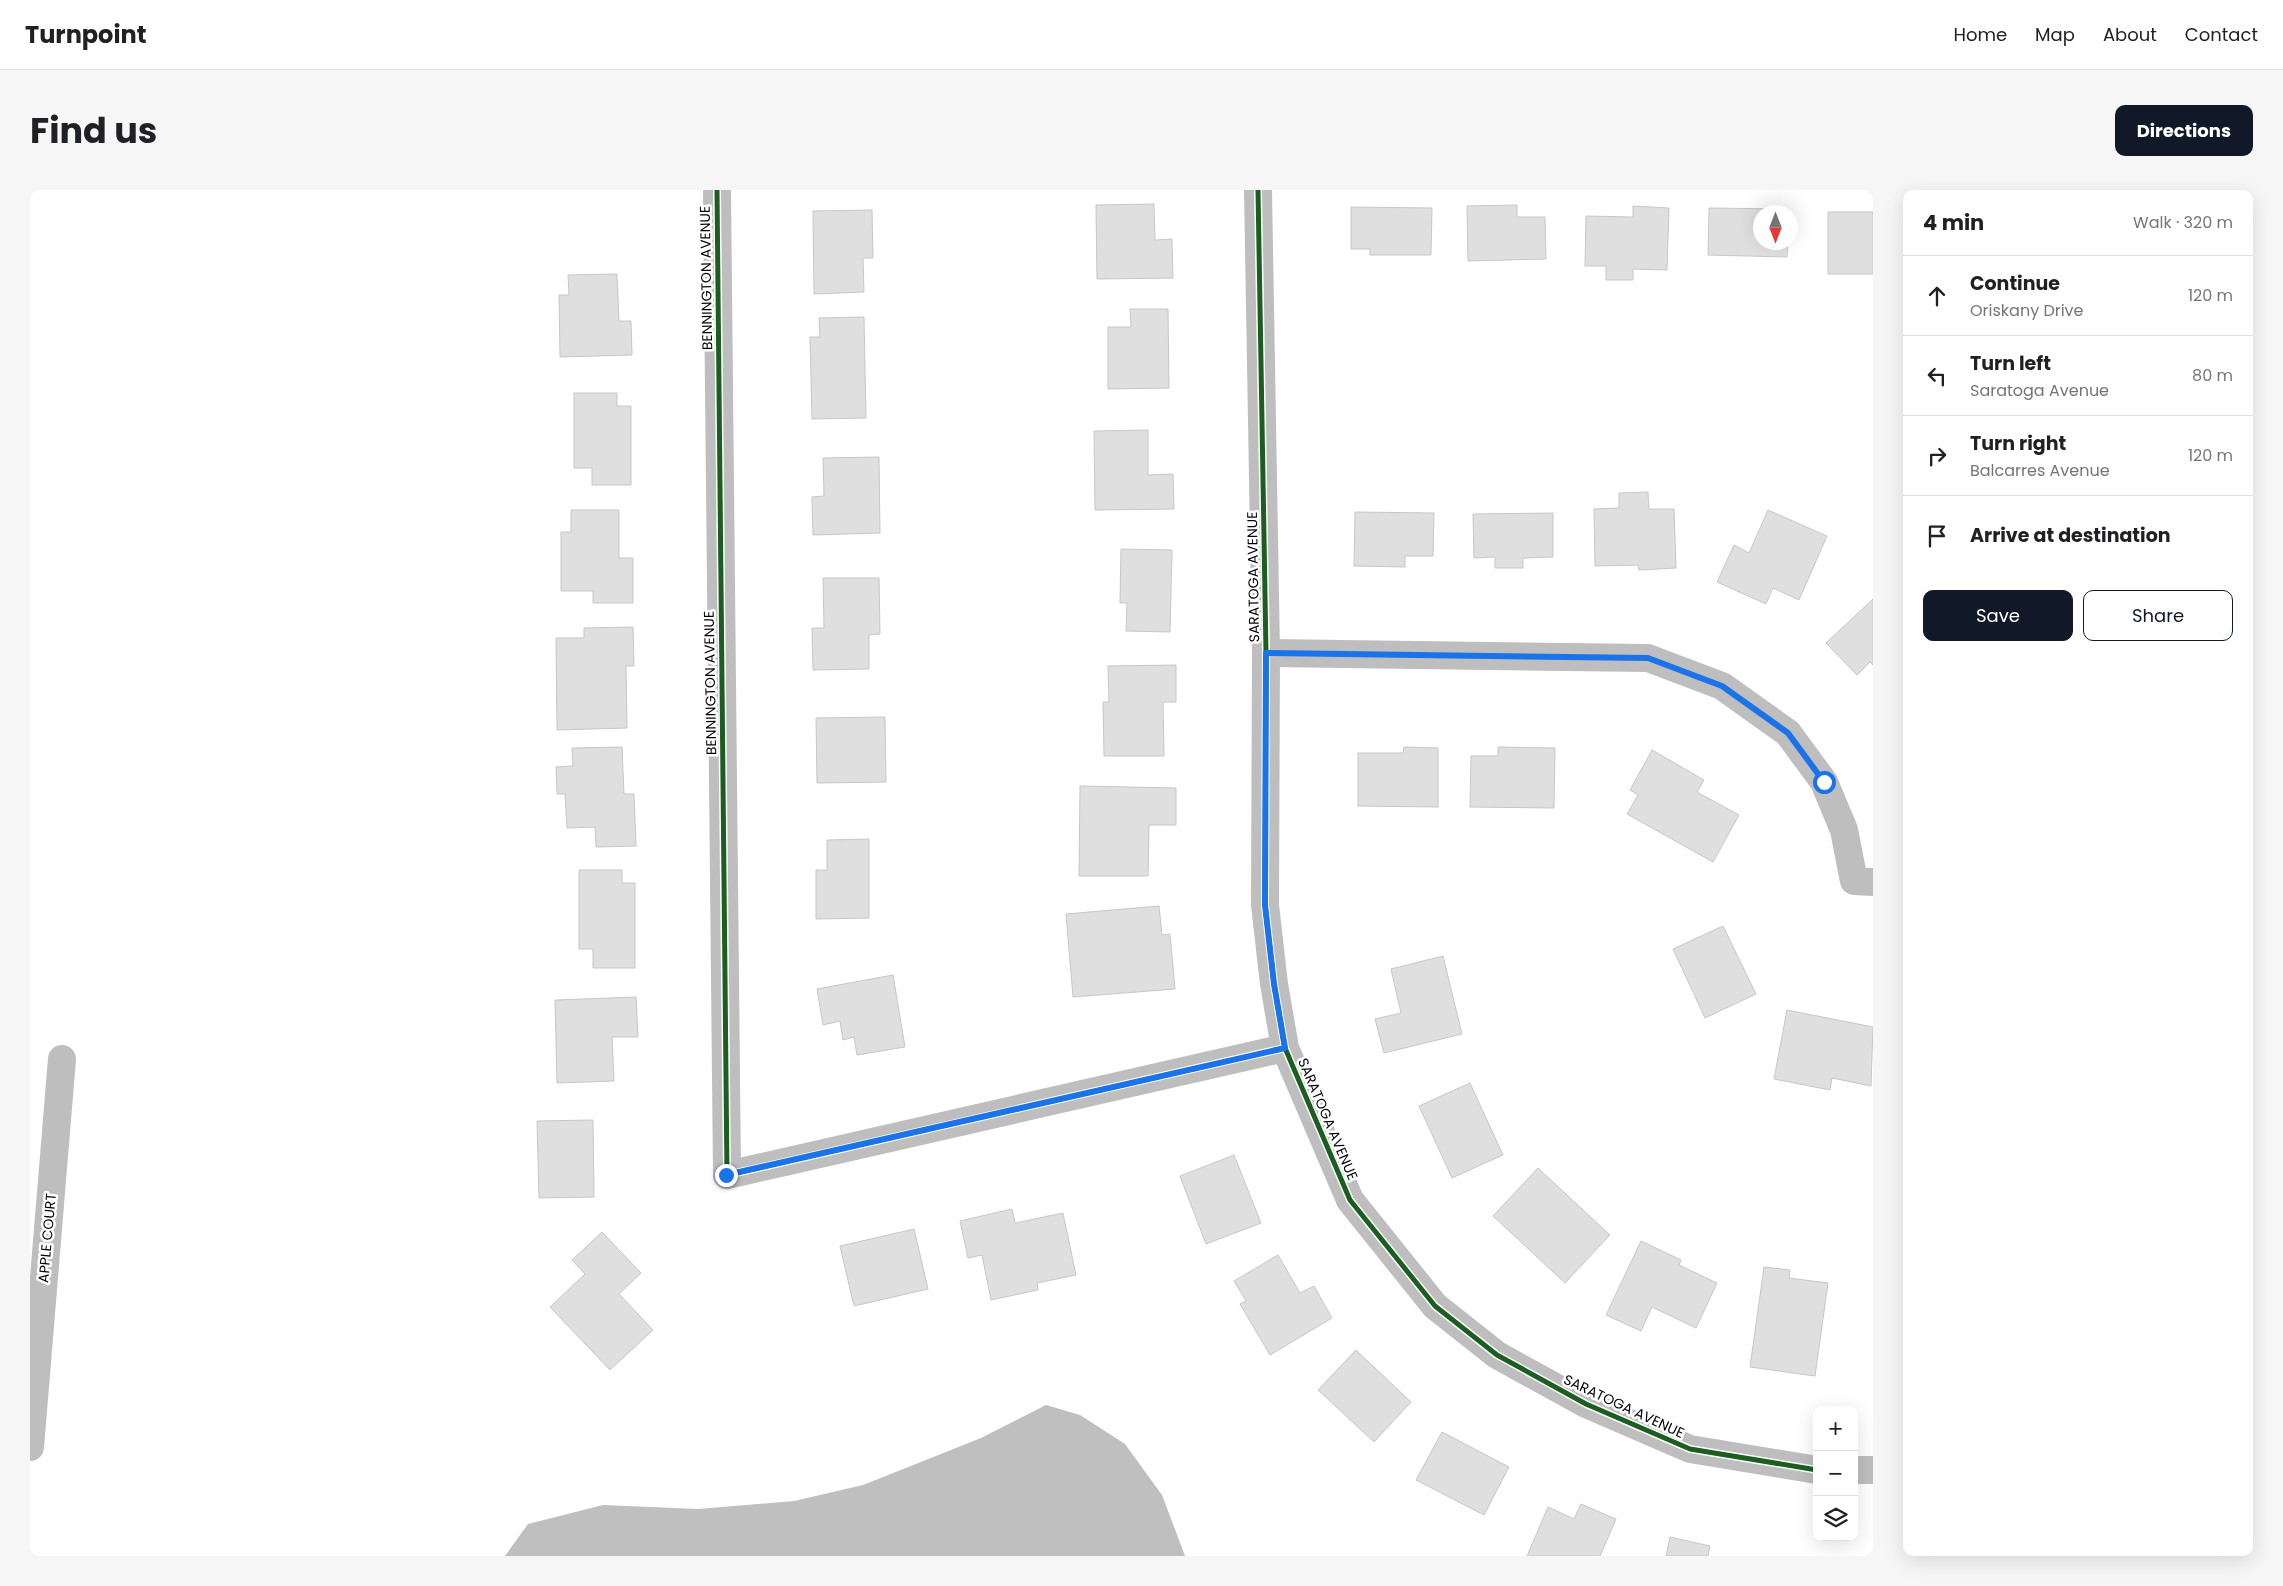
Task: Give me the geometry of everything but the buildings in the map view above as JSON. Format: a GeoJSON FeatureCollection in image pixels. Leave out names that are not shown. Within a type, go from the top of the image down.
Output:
{"type":"FeatureCollection","features":[{"type":"Feature","properties":{"kind":"street","name":"BENNINGTON AVENUE"},"geometry":{"type":"LineString","coordinates":[[716,190],[726,1175],[1285,1048]]}},
{"type":"Feature","properties":{"kind":"street","name":"SARATOGA AVENUE"},"geometry":{"type":"LineString","coordinates":[[1258,190],[1266,653],[1265,905],[1274,984],[1285,1048],[1350,1200],[1435,1306],[1497,1355],[1586,1404],[1690,1449],[1813,1469]]}},
{"type":"Feature","properties":{"kind":"street"},"geometry":{"type":"LineString","coordinates":[[1266,653],[1648,658],[1657,661],[1722,686],[1788,733],[1824,782],[1844,830],[1854,881],[1873,882]]}},
{"type":"Feature","properties":{"kind":"street","name":"APPLE COURT"},"geometry":{"type":"LineString","coordinates":[[30,1446],[62,1059]]}},
{"type":"Feature","properties":{"kind":"street"},"geometry":{"type":"LineString","coordinates":[[1858,1470],[1873,1470]]}},
{"type":"Feature","properties":{"kind":"shaded area"},"geometry":{"type":"Polygon","coordinates":[[[1046,1405],[1080,1415],[1125,1444],[1162,1495],[1185,1556],[505,1556],[528,1524],[603,1505],[698,1509],[794,1501],[863,1485],[981,1438],[1046,1405]]]}},
{"type":"Feature","properties":{"kind":"cycle path"},"geometry":{"type":"LineString","coordinates":[[717,190],[727,1175],[1285,1048]]}},
{"type":"Feature","properties":{"kind":"cycle path"},"geometry":{"type":"LineString","coordinates":[[1258,190],[1266,653],[1265,905],[1274,984],[1285,1048],[1350,1200],[1435,1306],[1497,1355],[1586,1404],[1690,1449],[1813,1469]]}},
{"type":"Feature","properties":{"kind":"route"},"geometry":{"type":"LineString","coordinates":[[726,1175],[1285,1048],[1274,984],[1265,905],[1266,653],[1648,658],[1722,686],[1788,733],[1824,782]]}}]}
